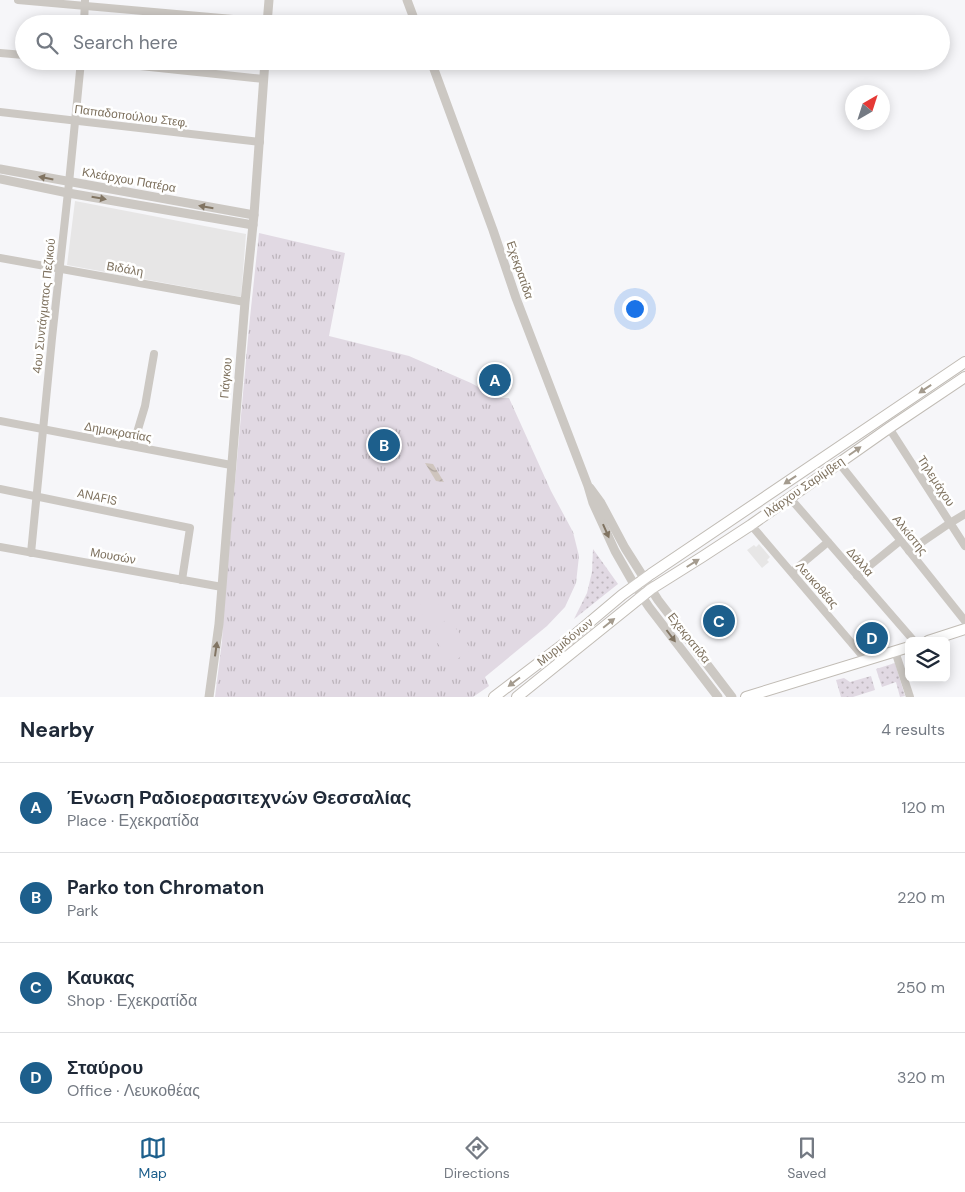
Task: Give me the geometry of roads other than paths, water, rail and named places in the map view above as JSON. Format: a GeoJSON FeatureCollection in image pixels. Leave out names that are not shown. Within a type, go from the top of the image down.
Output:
{"type":"FeatureCollection","features":[{"type":"Feature","properties":{"kind":"main road","name":"Ιλάρχου Σαρίμβεη"},"geometry":{"type":"LineString","coordinates":[[634,586],[965,362]]}},
{"type":"Feature","properties":{"kind":"main road","name":"Ιλάρχου Σαρίμβεη"},"geometry":{"type":"LineString","coordinates":[[642,596],[751,525],[888,428],[965,377]]}},
{"type":"Feature","properties":{"kind":"main road","name":"Μυρμιδόνων"},"geometry":{"type":"LineString","coordinates":[[494,697],[565,643],[634,586]]}},
{"type":"Feature","properties":{"kind":"main road","name":"Μυρμιδόνων"},"geometry":{"type":"LineString","coordinates":[[517,697],[642,596]]}},
{"type":"Feature","properties":{"kind":"main road"},"geometry":{"type":"LineString","coordinates":[[940,637],[965,629]]}},
{"type":"Feature","properties":{"kind":"main road"},"geometry":{"type":"LineString","coordinates":[[746,697],[905,648]]}},
{"type":"Feature","properties":{"kind":"street"},"geometry":{"type":"LineString","coordinates":[[18,0],[85,3],[194,15]]}},
{"type":"Feature","properties":{"kind":"street"},"geometry":{"type":"LineString","coordinates":[[268,15],[269,0]]}},
{"type":"Feature","properties":{"kind":"street"},"geometry":{"type":"LineString","coordinates":[[407,0],[413,15]]}},
{"type":"Feature","properties":{"kind":"street"},"geometry":{"type":"LineString","coordinates":[[0,52],[15,54]]}},
{"type":"Feature","properties":{"kind":"street","name":"4ου Συντάγματος Πεζικού"},"geometry":{"type":"LineString","coordinates":[[31,552],[80,70]]}},
{"type":"Feature","properties":{"kind":"street"},"geometry":{"type":"LineString","coordinates":[[178,70],[264,79]]}},
{"type":"Feature","properties":{"kind":"street","name":"Γιάγκου"},"geometry":{"type":"LineString","coordinates":[[209,697],[219,624],[264,70]]}},
{"type":"Feature","properties":{"kind":"street","name":"Εχεκρατίδα"},"geometry":{"type":"LineString","coordinates":[[434,70],[516,298],[593,503],[615,551],[634,586],[718,697]]}},
{"type":"Feature","properties":{"kind":"street","name":"Παπαδοπούλου Στεφ."},"geometry":{"type":"LineString","coordinates":[[0,112],[260,142]]}},
{"type":"Feature","properties":{"kind":"street","name":"Κλεάρχου Πατέρα"},"geometry":{"type":"LineString","coordinates":[[0,169],[254,215]]}},
{"type":"Feature","properties":{"kind":"street","name":"Κλεάρχου Πατέρα"},"geometry":{"type":"LineString","coordinates":[[0,180],[253,225]]}},
{"type":"Feature","properties":{"kind":"street","name":"Βιδάλη"},"geometry":{"type":"LineString","coordinates":[[0,258],[245,302]]}},
{"type":"Feature","properties":{"kind":"street"},"geometry":{"type":"LineString","coordinates":[[133,446],[145,406],[154,354]]}},
{"type":"Feature","properties":{"kind":"street","name":"Δημοκρατίας"},"geometry":{"type":"LineString","coordinates":[[0,421],[231,464]]}},
{"type":"Feature","properties":{"kind":"street","name":"Τηλεμάχου"},"geometry":{"type":"LineString","coordinates":[[888,428],[965,546]]}},
{"type":"Feature","properties":{"kind":"street","name":"Αλκίστης"},"geometry":{"type":"LineString","coordinates":[[838,463],[965,621]]}},
{"type":"Feature","properties":{"kind":"street","name":"Εχεκρατίδα"},"geometry":{"type":"LineString","coordinates":[[588,486],[601,503],[625,548],[651,590],[732,697]]}},
{"type":"Feature","properties":{"kind":"street","name":"ANAFIS"},"geometry":{"type":"LineString","coordinates":[[0,489],[190,528],[182,580]]}},
{"type":"Feature","properties":{"kind":"street","name":"Δάλλα"},"geometry":{"type":"LineString","coordinates":[[790,498],[910,637]]}},
{"type":"Feature","properties":{"kind":"street"},"geometry":{"type":"LineString","coordinates":[[909,551],[965,514]]}},
{"type":"Feature","properties":{"kind":"street","name":"Λευκοθέας"},"geometry":{"type":"LineString","coordinates":[[751,525],[866,660]]}},
{"type":"Feature","properties":{"kind":"street"},"geometry":{"type":"LineString","coordinates":[[857,576],[900,540]]}},
{"type":"Feature","properties":{"kind":"street"},"geometry":{"type":"LineString","coordinates":[[792,572],[828,542]]}},
{"type":"Feature","properties":{"kind":"street","name":"Μουσών"},"geometry":{"type":"LineString","coordinates":[[0,547],[222,587]]}},
{"type":"Feature","properties":{"kind":"street"},"geometry":{"type":"LineString","coordinates":[[895,651],[910,697]]}},
{"type":"Feature","properties":{"kind":"water"},"geometry":{"type":"Polygon","coordinates":[[[425,463],[433,464],[444,482],[436,481],[425,463]]]}},
{"type":"Feature","properties":{"kind":"place","name":"Ένωση Ραδιοερασιτεχνών Θεσσαλίας"},"geometry":{"type":"Point","coordinates":[495,380]}},
{"type":"Feature","properties":{"kind":"place","name":"Parko ton Chromaton"},"geometry":{"type":"Point","coordinates":[384,445]}},
{"type":"Feature","properties":{"kind":"place","name":"Καυκας"},"geometry":{"type":"Point","coordinates":[719,621]}},
{"type":"Feature","properties":{"kind":"place","name":"Σταύρου"},"geometry":{"type":"Point","coordinates":[872,638]}}]}
